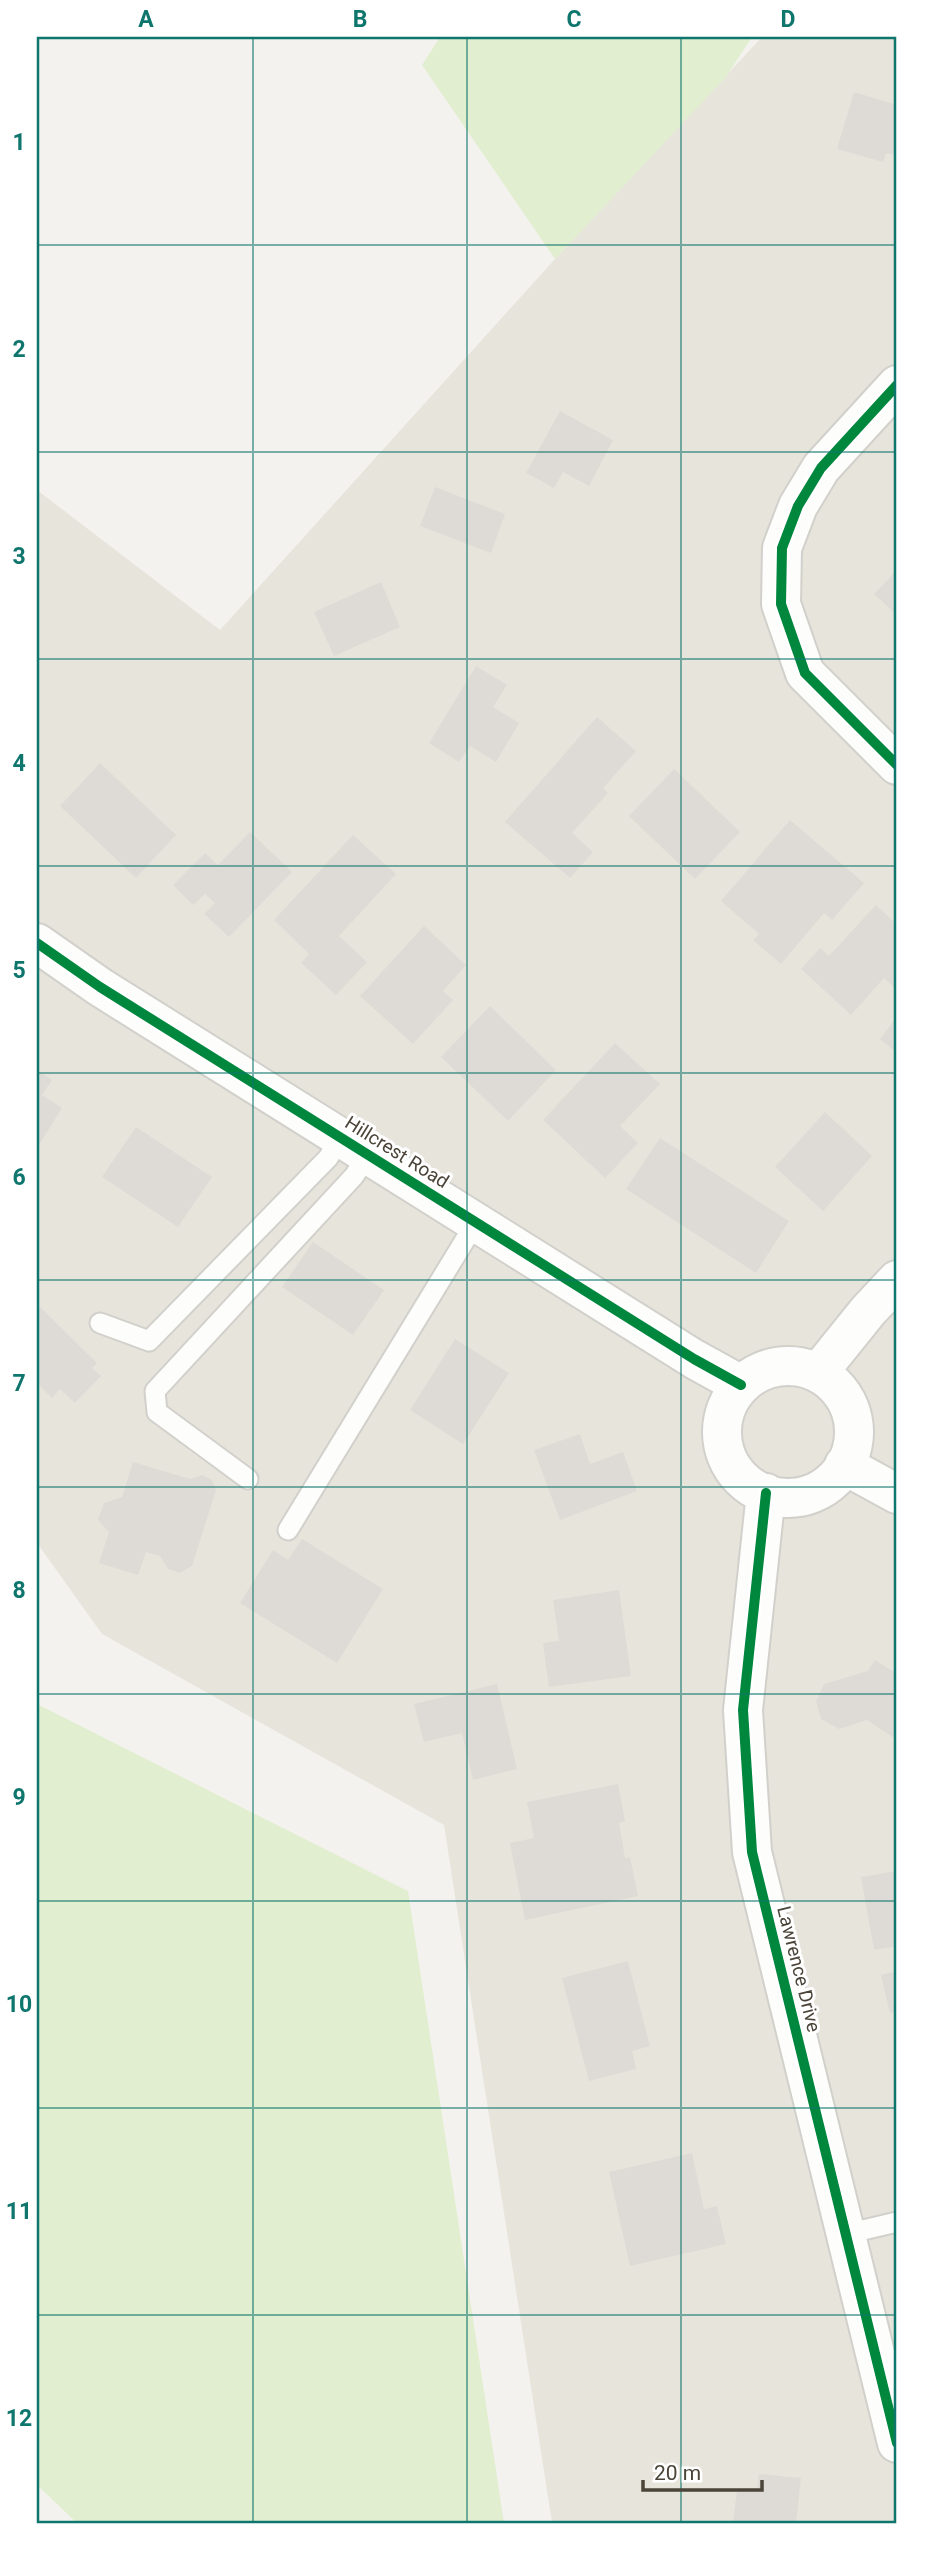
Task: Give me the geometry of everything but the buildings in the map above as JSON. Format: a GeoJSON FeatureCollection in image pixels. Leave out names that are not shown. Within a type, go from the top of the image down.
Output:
{"type":"FeatureCollection","features":[{"type":"Feature","properties":{"kind":"street"},"geometry":{"type":"LineString","coordinates":[[897,385],[821,468],[798,506],[782,548],[781,604],[805,673],[897,765]]}},
{"type":"Feature","properties":{"kind":"street","name":"Hillcrest Road"},"geometry":{"type":"LineString","coordinates":[[37,943],[100,987],[694,1359],[741,1385]]}},
{"type":"Feature","properties":{"kind":"street"},"geometry":{"type":"LineString","coordinates":[[818,1373],[897,1280]]}},
{"type":"Feature","properties":{"kind":"street"},"geometry":{"type":"LineString","coordinates":[[782,1366],[805,1368],[818,1373],[836,1386],[849,1405],[855,1428],[852,1451],[838,1475],[821,1490],[799,1498],[766,1493],[744,1482],[730,1464],[723,1442],[726,1412],[741,1385],[760,1372],[782,1366]]}},
{"type":"Feature","properties":{"kind":"street"},"geometry":{"type":"LineString","coordinates":[[844,1465],[897,1494]]}},
{"type":"Feature","properties":{"kind":"street","name":"Lawrence Drive"},"geometry":{"type":"LineString","coordinates":[[766,1493],[743,1710],[752,1852],[897,2444]]}},
{"type":"Feature","properties":{"kind":"lane"},"geometry":{"type":"LineString","coordinates":[[100,1323],[149,1341],[328,1158],[355,1146],[354,1176],[155,1391],[157,1412],[248,1479]]}},
{"type":"Feature","properties":{"kind":"lane"},"geometry":{"type":"LineString","coordinates":[[288,1530],[477,1222]]}},
{"type":"Feature","properties":{"kind":"lane"},"geometry":{"type":"LineString","coordinates":[[846,2234],[897,2222]]}},
{"type":"Feature","properties":{"kind":"shaded area"},"geometry":{"type":"Polygon","coordinates":[[[762,37],[897,37],[897,2523],[552,2523],[444,1825],[102,1634],[37,1543],[37,490],[220,630],[555,259],[762,37]]]}},
{"type":"Feature","properties":{"kind":"green space"},"geometry":{"type":"Polygon","coordinates":[[[440,37],[752,37],[726,77],[555,259],[422,65],[440,37]]]}},
{"type":"Feature","properties":{"kind":"green space"},"geometry":{"type":"Polygon","coordinates":[[[37,1704],[408,1891],[504,2523],[77,2523],[37,2485],[37,1704]]]}},
{"type":"Feature","properties":{"kind":"cycle path"},"geometry":{"type":"LineString","coordinates":[[897,385],[821,468],[798,506],[782,548],[781,604],[805,673],[897,765]]}},
{"type":"Feature","properties":{"kind":"cycle path"},"geometry":{"type":"LineString","coordinates":[[37,943],[100,987],[694,1359],[741,1385]]}},
{"type":"Feature","properties":{"kind":"cycle path"},"geometry":{"type":"LineString","coordinates":[[766,1493],[743,1710],[752,1852],[897,2443]]}}]}
